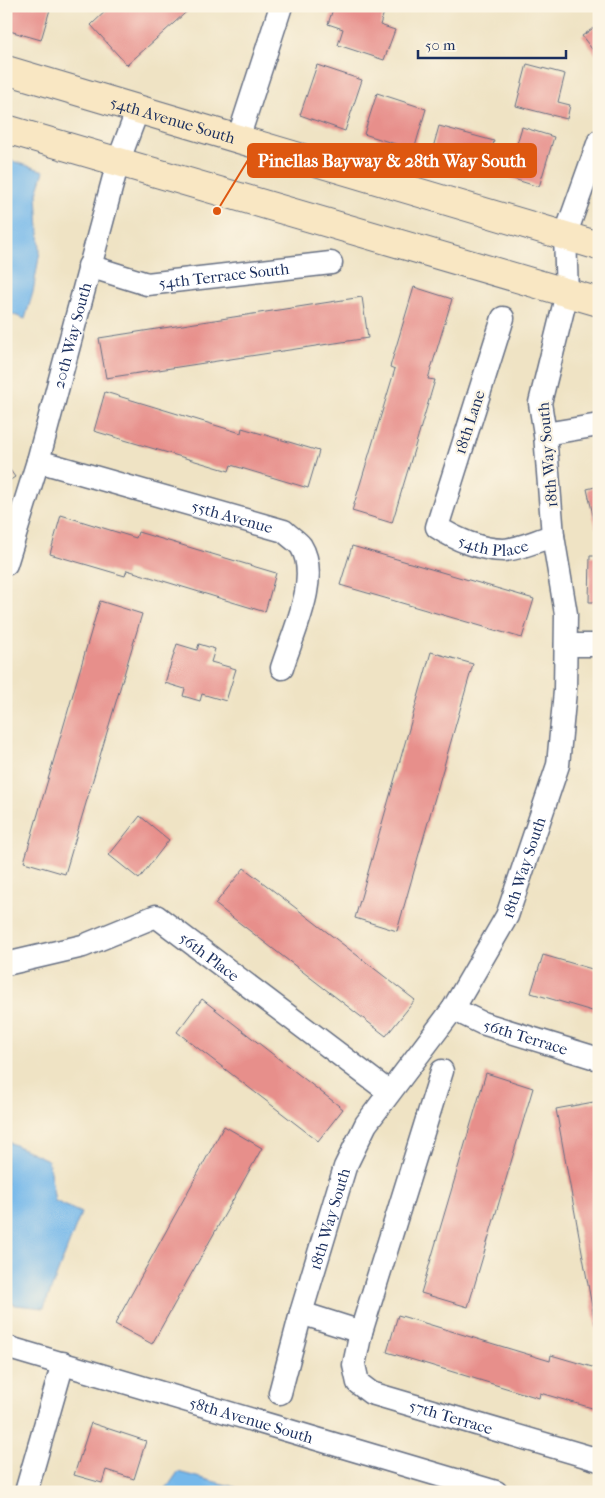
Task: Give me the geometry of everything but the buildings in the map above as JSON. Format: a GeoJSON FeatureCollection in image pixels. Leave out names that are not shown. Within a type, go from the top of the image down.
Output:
{"type":"FeatureCollection","features":[{"type":"Feature","properties":{"kind":"main road","name":"54th Avenue South"},"geometry":{"type":"LineString","coordinates":[[6,70],[599,246]]}},
{"type":"Feature","properties":{"kind":"main road"},"geometry":{"type":"LineString","coordinates":[[6,129],[599,302]]}},
{"type":"Feature","properties":{"kind":"street"},"geometry":{"type":"LineString","coordinates":[[238,139],[281,6]]}},
{"type":"Feature","properties":{"kind":"street","name":"20th Way South"},"geometry":{"type":"LineString","coordinates":[[6,564],[38,461],[118,162],[138,109]]}},
{"type":"Feature","properties":{"kind":"street"},"geometry":{"type":"LineString","coordinates":[[565,236],[599,141]]}},
{"type":"Feature","properties":{"kind":"street","name":"18th Way South"},"geometry":{"type":"LineString","coordinates":[[280,1393],[301,1313],[345,1167],[366,1124],[453,1009],[507,916],[558,765],[565,690],[566,614],[553,536],[545,434],[540,403],[567,293],[565,236]]}},
{"type":"Feature","properties":{"kind":"street","name":"54th Terrace South"},"geometry":{"type":"LineString","coordinates":[[89,266],[147,284],[331,264]]}},
{"type":"Feature","properties":{"kind":"street","name":"18th Lane"},"geometry":{"type":"LineString","coordinates":[[437,526],[503,318]]}},
{"type":"Feature","properties":{"kind":"street"},"geometry":{"type":"LineString","coordinates":[[545,434],[599,425]]}},
{"type":"Feature","properties":{"kind":"street","name":"55th Avenue"},"geometry":{"type":"LineString","coordinates":[[38,461],[284,531],[300,545],[308,564],[308,584],[282,668]]}},
{"type":"Feature","properties":{"kind":"street","name":"54th Place"},"geometry":{"type":"LineString","coordinates":[[437,526],[460,540],[505,550],[553,536]]}},
{"type":"Feature","properties":{"kind":"street"},"geometry":{"type":"LineString","coordinates":[[566,646],[599,645]]}},
{"type":"Feature","properties":{"kind":"street","name":"56th Place"},"geometry":{"type":"LineString","coordinates":[[6,964],[83,946],[156,916],[389,1092]]}},
{"type":"Feature","properties":{"kind":"street","name":"56th Terrace"},"geometry":{"type":"LineString","coordinates":[[453,1009],[482,1023],[599,1059]]}},
{"type":"Feature","properties":{"kind":"street","name":"57th Terrace"},"geometry":{"type":"LineString","coordinates":[[442,1071],[361,1332],[354,1365],[358,1383],[371,1393],[599,1460]]}},
{"type":"Feature","properties":{"kind":"street"},"geometry":{"type":"LineString","coordinates":[[301,1313],[361,1332]]}},
{"type":"Feature","properties":{"kind":"street","name":"58th Avenue South"},"geometry":{"type":"LineString","coordinates":[[6,1347],[496,1492]]}},
{"type":"Feature","properties":{"kind":"street"},"geometry":{"type":"LineString","coordinates":[[26,1492],[63,1363]]}},
{"type":"Feature","properties":{"kind":"water"},"geometry":{"type":"Polygon","coordinates":[[[6,159],[44,171],[37,193],[40,251],[33,292],[25,319],[6,312],[6,159]]]}},
{"type":"Feature","properties":{"kind":"water"},"geometry":{"type":"Polygon","coordinates":[[[6,1141],[48,1160],[55,1201],[81,1213],[44,1308],[16,1305],[6,1301],[6,1141]]]}},
{"type":"Feature","properties":{"kind":"water"},"geometry":{"type":"Polygon","coordinates":[[[178,1472],[253,1492],[164,1492],[178,1472]]]}},
{"type":"Feature","properties":{"kind":"place","name":"Pinellas Bayway & 28th Way South"},"geometry":{"type":"Point","coordinates":[217,211]}}]}
